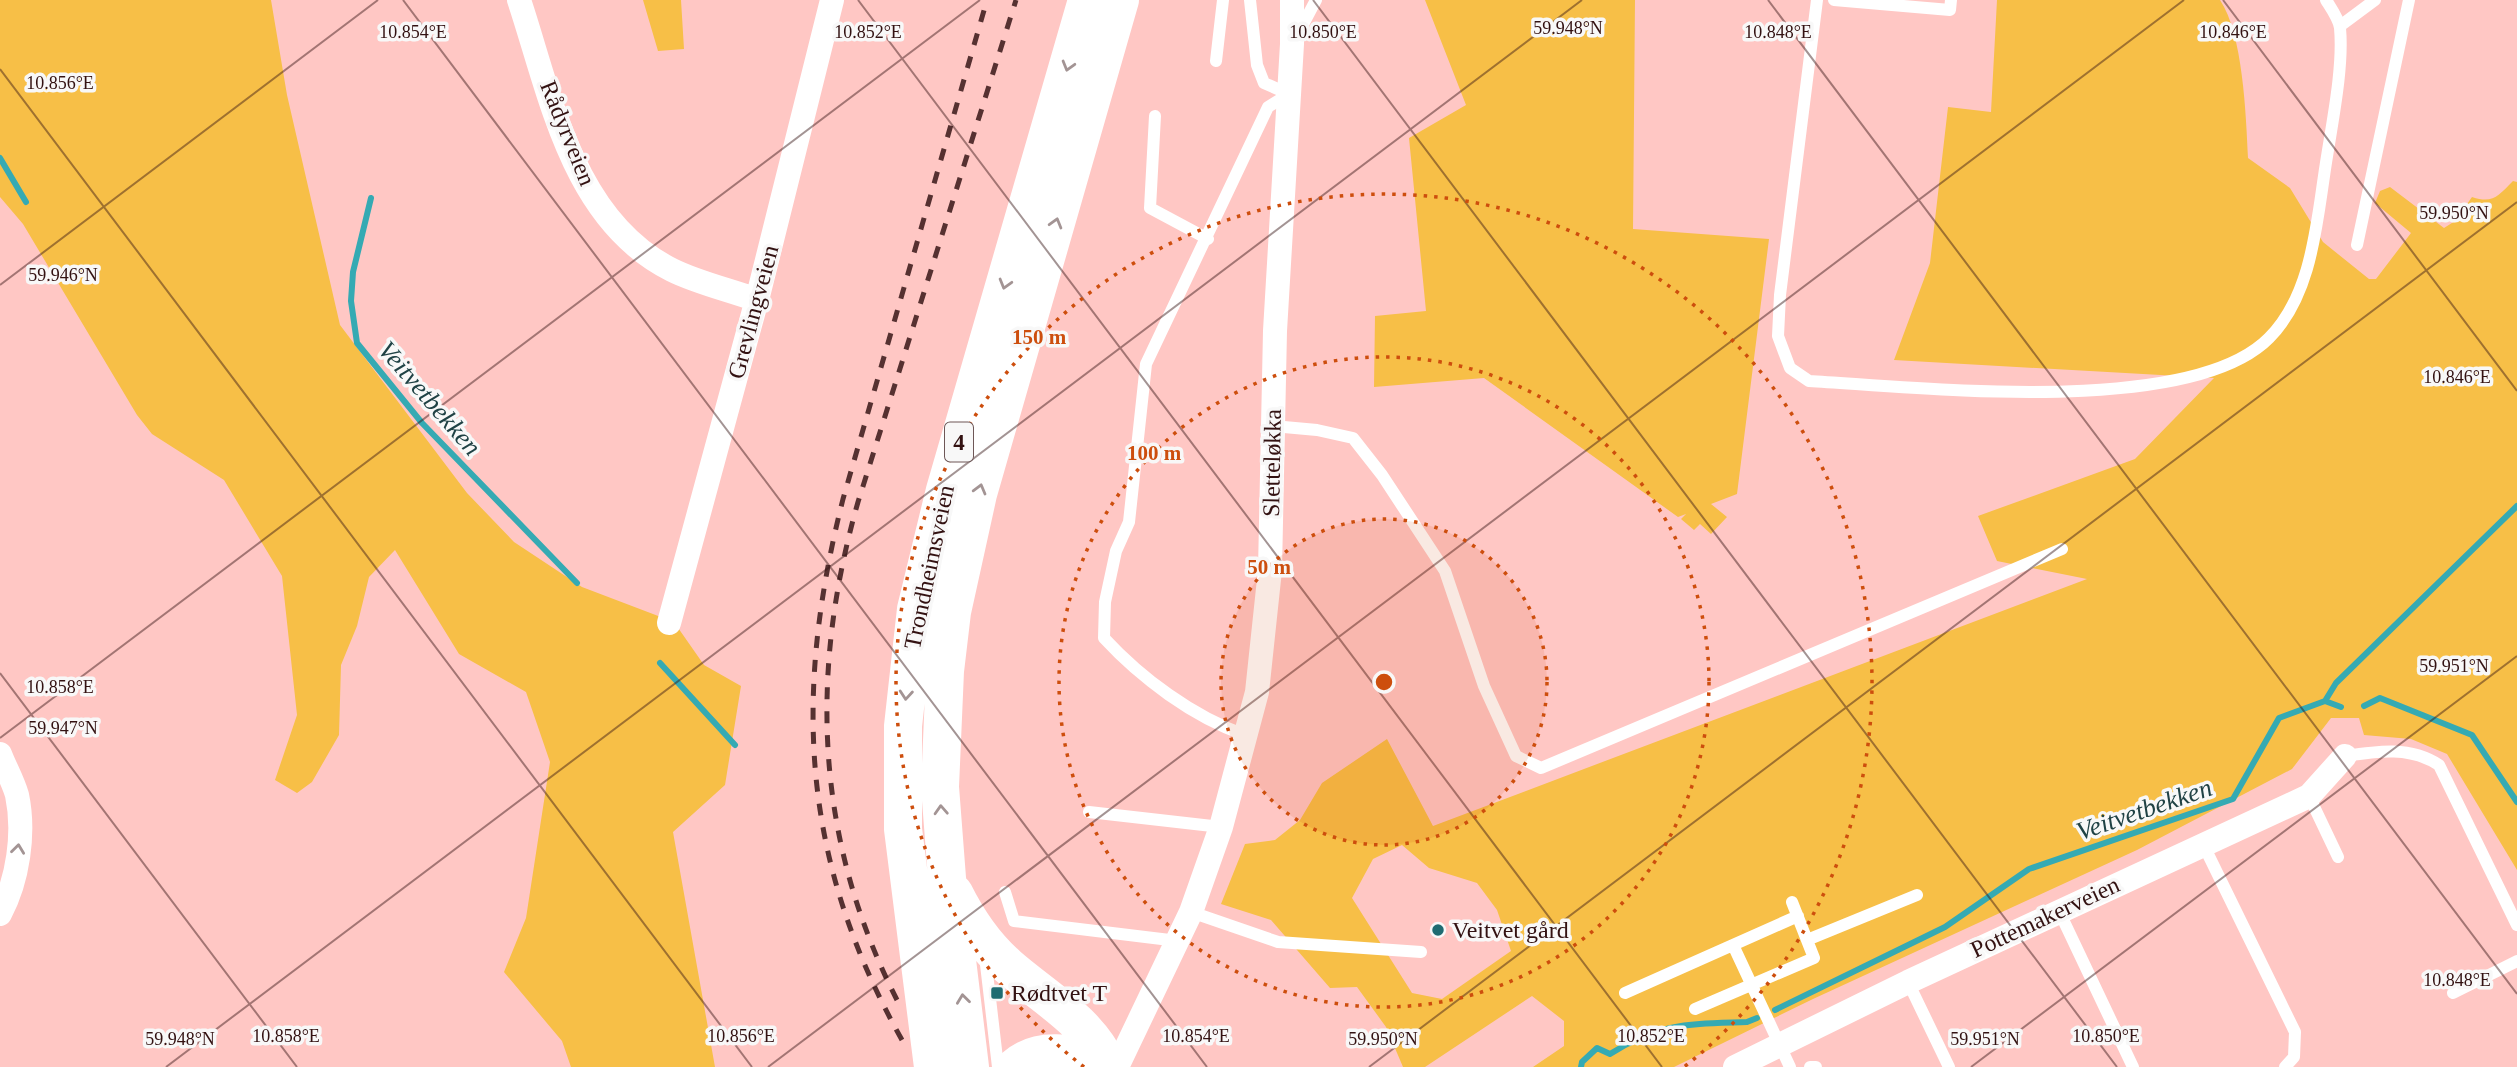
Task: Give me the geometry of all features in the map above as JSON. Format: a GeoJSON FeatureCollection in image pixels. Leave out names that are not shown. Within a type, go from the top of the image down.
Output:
{"type":"FeatureCollection","features":[{"type":"Feature","properties":{"kind":"highway","name":"Trondheimsveien"},"geometry":{"type":"LineString","coordinates":[[933,1067],[903,829],[903,740],[909,658],[916,609],[945,490],[1087,0]]}},
{"type":"Feature","properties":{"kind":"highway","name":"Trondheimsveien"},"geometry":{"type":"LineString","coordinates":[[970,1067],[947,878],[940,788],[942,720],[950,623],[978,494],[1120,0]]}},
{"type":"Feature","properties":{"kind":"highway"},"geometry":{"type":"LineString","coordinates":[[947,878],[984,940],[1006,964],[1097,1040],[1107,1063],[1063,1053],[1046,1053],[1034,1056],[1015,1067]]}},
{"type":"Feature","properties":{"kind":"street","name":"Rådyrveien"},"geometry":{"type":"LineString","coordinates":[[519,0],[564,136],[583,182],[620,233],[672,270],[757,300]]}},
{"type":"Feature","properties":{"kind":"street","name":"Grevlingveien"},"geometry":{"type":"LineString","coordinates":[[669,623],[757,300],[832,0]]}},
{"type":"Feature","properties":{"kind":"street","name":"Sletteløkka"},"geometry":{"type":"LineString","coordinates":[[1117,1067],[1191,912],[1221,827],[1257,692],[1270,570],[1275,331],[1292,44],[1292,0]]}},
{"type":"Feature","properties":{"kind":"street"},"geometry":{"type":"LineString","coordinates":[[0,754],[16,795],[20,846],[8,900],[0,914]]}},
{"type":"Feature","properties":{"kind":"street","name":"Pottemakerveien"},"geometry":{"type":"LineString","coordinates":[[1735,1067],[1784,1056],[1908,982],[2309,796],[2345,756]]}},
{"type":"Feature","properties":{"kind":"lane"},"geometry":{"type":"LineString","coordinates":[[1216,61],[1223,0]]}},
{"type":"Feature","properties":{"kind":"lane"},"geometry":{"type":"LineString","coordinates":[[1251,0],[1256,65],[1264,83],[1289,94]]}},
{"type":"Feature","properties":{"kind":"lane"},"geometry":{"type":"LineString","coordinates":[[1292,44],[1316,0]]}},
{"type":"Feature","properties":{"kind":"lane"},"geometry":{"type":"LineString","coordinates":[[1817,0],[1780,295],[1778,335],[1790,368],[1810,381],[2082,392],[2162,383],[2246,358],[2271,337],[2294,303],[2309,261],[2337,80],[2340,26],[2326,0]]}},
{"type":"Feature","properties":{"kind":"lane"},"geometry":{"type":"LineString","coordinates":[[1834,0],[1950,10],[1951,0]]}},
{"type":"Feature","properties":{"kind":"lane"},"geometry":{"type":"LineString","coordinates":[[2340,26],[2375,0]]}},
{"type":"Feature","properties":{"kind":"lane"},"geometry":{"type":"LineString","coordinates":[[2357,245],[2409,0]]}},
{"type":"Feature","properties":{"kind":"lane"},"geometry":{"type":"LineString","coordinates":[[1245,735],[1218,726],[1129,664],[1104,638],[1105,602],[1116,551],[1129,522],[1146,365],[1168,312],[1208,239],[1268,107],[1289,94]]}},
{"type":"Feature","properties":{"kind":"lane"},"geometry":{"type":"LineString","coordinates":[[1156,116],[1150,208],[1208,239]]}},
{"type":"Feature","properties":{"kind":"lane"},"geometry":{"type":"LineString","coordinates":[[1273,426],[1317,430],[1353,439],[1411,517],[1444,571],[1484,686],[1516,756],[1541,768],[2062,549]]}},
{"type":"Feature","properties":{"kind":"lane"},"geometry":{"type":"LineString","coordinates":[[2345,756],[2397,751],[2423,755],[2439,765],[2517,925]]}},
{"type":"Feature","properties":{"kind":"lane"},"geometry":{"type":"LineString","coordinates":[[2309,796],[2338,857]]}},
{"type":"Feature","properties":{"kind":"lane"},"geometry":{"type":"LineString","coordinates":[[1088,811],[1221,827]]}},
{"type":"Feature","properties":{"kind":"lane"},"geometry":{"type":"LineString","coordinates":[[2203,844],[2295,1032],[2294,1057],[2286,1067]]}},
{"type":"Feature","properties":{"kind":"lane"},"geometry":{"type":"LineString","coordinates":[[1005,892],[1014,921],[1178,941]]}},
{"type":"Feature","properties":{"kind":"lane"},"geometry":{"type":"LineString","coordinates":[[1807,940],[1917,895]]}},
{"type":"Feature","properties":{"kind":"lane"},"geometry":{"type":"LineString","coordinates":[[1695,1009],[1814,958],[1792,902]]}},
{"type":"Feature","properties":{"kind":"lane"},"geometry":{"type":"LineString","coordinates":[[2059,911],[2133,1067]]}},
{"type":"Feature","properties":{"kind":"lane"},"geometry":{"type":"LineString","coordinates":[[1191,912],[1278,942],[1421,952]]}},
{"type":"Feature","properties":{"kind":"lane"},"geometry":{"type":"LineString","coordinates":[[1625,993],[1798,916]]}},
{"type":"Feature","properties":{"kind":"lane"},"geometry":{"type":"LineString","coordinates":[[984,940],[998,1067]]}},
{"type":"Feature","properties":{"kind":"lane"},"geometry":{"type":"LineString","coordinates":[[1733,945],[1784,1056]]}},
{"type":"Feature","properties":{"kind":"lane"},"geometry":{"type":"LineString","coordinates":[[2453,993],[2517,961]]}},
{"type":"Feature","properties":{"kind":"lane"},"geometry":{"type":"LineString","coordinates":[[1908,982],[1949,1067]]}},
{"type":"Feature","properties":{"kind":"shaded area"},"geometry":{"type":"Polygon","coordinates":[[[0,0],[271,0],[287,95],[340,325],[467,493],[514,542],[582,587],[674,622],[704,665],[741,686],[725,785],[673,832],[715,1067],[571,1067],[562,1041],[504,972],[526,918],[550,762],[526,692],[459,654],[395,550],[369,577],[357,626],[341,665],[339,735],[312,782],[297,793],[275,780],[297,715],[282,576],[224,480],[152,434],[137,415],[23,224],[0,197],[0,0]]]}},
{"type":"Feature","properties":{"kind":"shaded area"},"geometry":{"type":"Polygon","coordinates":[[[643,0],[681,0],[684,49],[658,51],[643,0]]]}},
{"type":"Feature","properties":{"kind":"shaded area"},"geometry":{"type":"Polygon","coordinates":[[[1425,0],[1635,0],[1633,229],[1769,239],[1737,494],[1711,504],[1727,517],[1711,534],[1700,524],[1694,530],[1681,519],[1686,514],[1678,517],[1484,378],[1374,387],[1375,316],[1426,311],[1409,138],[1466,105],[1425,0]]]}},
{"type":"Feature","properties":{"kind":"shaded area"},"geometry":{"type":"Polygon","coordinates":[[[1997,0],[2220,0],[2234,33],[2238,54],[2248,158],[2290,188],[2323,242],[2369,279],[2376,279],[2411,233],[2375,203],[2380,191],[2390,187],[2444,228],[2455,221],[2472,197],[2490,199],[2513,181],[2517,182],[2517,870],[2447,754],[2411,739],[2364,735],[2359,718],[2331,718],[2292,769],[2137,850],[1813,999],[1674,1067],[1533,1067],[1564,1046],[1564,1021],[1532,996],[1425,1067],[1403,1067],[1386,1027],[1357,987],[1330,988],[1271,920],[1221,904],[1245,844],[1275,840],[1300,820],[1322,783],[1387,739],[1433,826],[2087,579],[1997,561],[1978,516],[2135,459],[2214,378],[1894,360],[1930,263],[1948,107],[1991,112],[1997,0]],[[1402,845],[1373,859],[1352,898],[1412,993],[1442,999],[1511,951],[1497,910],[1477,883],[1429,868],[1402,845]]]}},
{"type":"Feature","properties":{"kind":"waterway"},"geometry":{"type":"LineString","coordinates":[[0,158],[26,202]]}},
{"type":"Feature","properties":{"kind":"waterway","name":"Veitvetbekken"},"geometry":{"type":"LineString","coordinates":[[371,198],[353,272],[351,301],[357,343],[422,423],[577,583]]}},
{"type":"Feature","properties":{"kind":"waterway","name":"Veitvetbekken"},"geometry":{"type":"LineString","coordinates":[[1775,1010],[1945,927],[2029,869],[2233,799],[2279,718],[2325,701],[2336,683],[2517,506]]}},
{"type":"Feature","properties":{"kind":"waterway","name":"Veitvetbekken"},"geometry":{"type":"LineString","coordinates":[[660,663],[735,745]]}},
{"type":"Feature","properties":{"kind":"waterway"},"geometry":{"type":"LineString","coordinates":[[2364,706],[2380,698],[2472,735],[2517,802]]}},
{"type":"Feature","properties":{"kind":"waterway"},"geometry":{"type":"LineString","coordinates":[[2325,701],[2341,707]]}},
{"type":"Feature","properties":{"kind":"waterway","name":"Veitvetbekken"},"geometry":{"type":"LineString","coordinates":[[1581,1067],[1582,1062],[1597,1048],[1610,1054],[1660,1030],[1747,1022],[1757,1018]]}},
{"type":"Feature","properties":{"kind":"railway"},"geometry":{"type":"LineString","coordinates":[[902,1040],[868,973],[843,907],[826,842],[816,776],[813,709],[817,641],[827,571],[843,499],[987,0]]}},
{"type":"Feature","properties":{"kind":"railway"},"geometry":{"type":"LineString","coordinates":[[897,1000],[870,939],[849,878],[836,817],[828,755],[827,692],[832,629],[842,566],[858,502],[1016,0]]}},
{"type":"Feature","properties":{"kind":"place","name":"Veitvet gård"},"geometry":{"type":"Point","coordinates":[1438,930]}},
{"type":"Feature","properties":{"kind":"place","name":"Rødtvet T"},"geometry":{"type":"Point","coordinates":[997,993]}}]}
